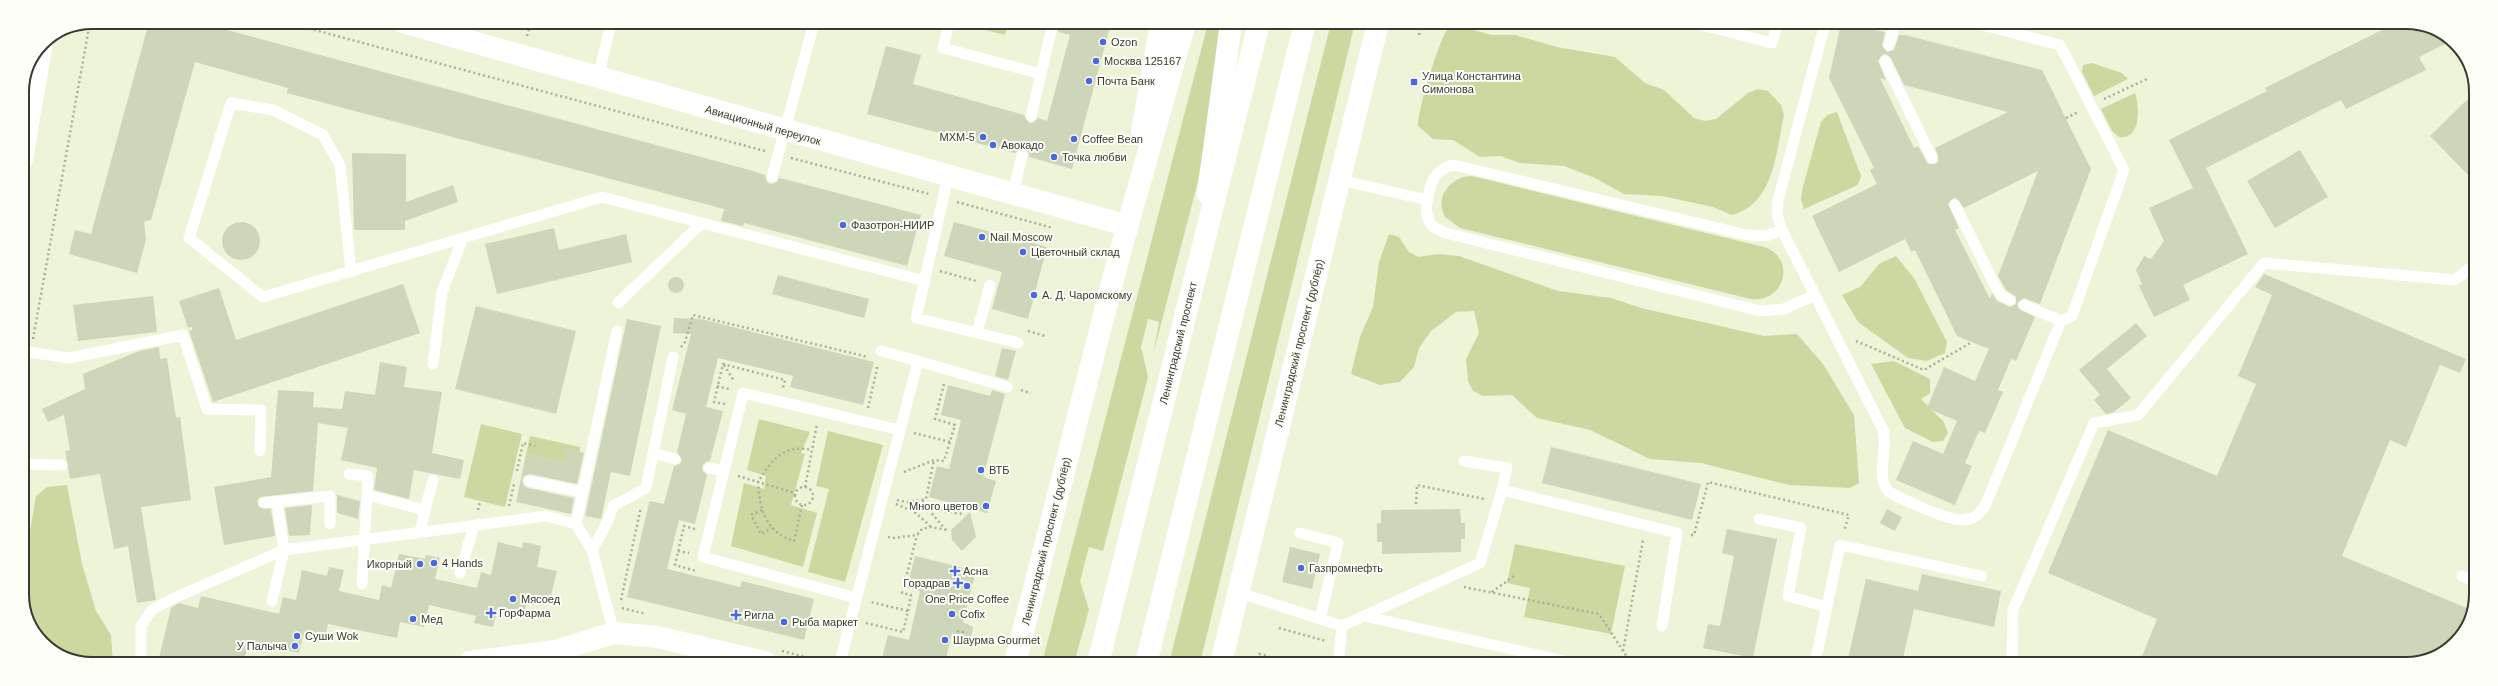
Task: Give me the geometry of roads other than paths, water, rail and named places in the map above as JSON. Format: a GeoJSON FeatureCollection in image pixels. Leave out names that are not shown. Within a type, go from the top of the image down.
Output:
{"type":"FeatureCollection","features":[{"type":"Feature","properties":{"kind":"main road","name":"Авиационный переулок"},"geometry":{"type":"LineString","coordinates":[[454,29],[598,78],[948,177],[1125,225]]}},
{"type":"Feature","properties":{"kind":"main road","name":"Ленинградский проспект (дублёр)"},"geometry":{"type":"LineString","coordinates":[[1119,256],[1160,29]]}},
{"type":"Feature","properties":{"kind":"main road","name":"Ленинградский проспект (дублёр)"},"geometry":{"type":"LineString","coordinates":[[1017,657],[1119,256],[1183,29]]}},
{"type":"Feature","properties":{"kind":"main road"},"geometry":{"type":"LineString","coordinates":[[1196,271],[1228,58],[1230,29]]}},
{"type":"Feature","properties":{"kind":"main road","name":"Ленинградский проспект"},"geometry":{"type":"LineString","coordinates":[[1100,657],[1257,29]]}},
{"type":"Feature","properties":{"kind":"main road"},"geometry":{"type":"LineString","coordinates":[[1147,657],[1304,29]]}},
{"type":"Feature","properties":{"kind":"main road","name":"Ленинградский проспект (дублёр)"},"geometry":{"type":"LineString","coordinates":[[1222,657],[1377,29]]}},
{"type":"Feature","properties":{"kind":"main road"},"geometry":{"type":"LineString","coordinates":[[29,115],[39,58]]}},
{"type":"Feature","properties":{"kind":"main road"},"geometry":{"type":"LineString","coordinates":[[1216,657],[1235,602]]}},
{"type":"Feature","properties":{"kind":"main road"},"geometry":{"type":"LineString","coordinates":[[535,657],[573,647],[614,633],[657,636],[744,657]]}},
{"type":"Feature","properties":{"kind":"lane"},"geometry":{"type":"LineString","coordinates":[[598,78],[609,29]]}},
{"type":"Feature","properties":{"kind":"lane"},"geometry":{"type":"LineString","coordinates":[[772,177],[777,154],[785,131],[812,29]]}},
{"type":"Feature","properties":{"kind":"lane"},"geometry":{"type":"LineString","coordinates":[[948,29],[943,48],[1041,74]]}},
{"type":"Feature","properties":{"kind":"lane"},"geometry":{"type":"LineString","coordinates":[[1031,116],[1052,29]]}},
{"type":"Feature","properties":{"kind":"lane"},"geometry":{"type":"LineString","coordinates":[[1717,29],[1772,43],[1776,29]]}},
{"type":"Feature","properties":{"kind":"lane"},"geometry":{"type":"LineString","coordinates":[[1824,29],[1778,200],[1777,214],[1782,230],[1883,430],[1886,447],[1882,473],[1883,484],[1894,495],[1950,518],[1961,520],[1976,516],[1986,504],[2061,321],[2072,316],[2124,170],[2060,45],[1998,29]]}},
{"type":"Feature","properties":{"kind":"lane"},"geometry":{"type":"LineString","coordinates":[[1890,45],[1894,29]]}},
{"type":"Feature","properties":{"kind":"lane"},"geometry":{"type":"LineString","coordinates":[[1885,61],[1932,158]]}},
{"type":"Feature","properties":{"kind":"lane"},"geometry":{"type":"LineString","coordinates":[[351,272],[340,165],[323,135],[273,110],[231,103],[189,238],[263,297],[351,272],[602,197],[702,223],[757,233],[925,281]]}},
{"type":"Feature","properties":{"kind":"lane"},"geometry":{"type":"LineString","coordinates":[[1013,195],[1022,155]]}},
{"type":"Feature","properties":{"kind":"lane"},"geometry":{"type":"LineString","coordinates":[[1782,230],[1766,236],[1747,235],[1464,165],[1445,167],[1437,174],[1426,210],[1428,220],[1434,228],[1446,233],[1760,311],[1784,309],[1815,295]]}},
{"type":"Feature","properties":{"kind":"lane"},"geometry":{"type":"LineString","coordinates":[[948,177],[916,318],[1018,343]]}},
{"type":"Feature","properties":{"kind":"lane"},"geometry":{"type":"LineString","coordinates":[[1339,180],[1428,200]]}},
{"type":"Feature","properties":{"kind":"lane"},"geometry":{"type":"LineString","coordinates":[[1955,205],[1996,287],[2001,295],[2010,300]]}},
{"type":"Feature","properties":{"kind":"lane"},"geometry":{"type":"LineString","coordinates":[[618,304],[702,223]]}},
{"type":"Feature","properties":{"kind":"lane"},"geometry":{"type":"LineString","coordinates":[[433,364],[442,292],[463,238]]}},
{"type":"Feature","properties":{"kind":"lane"},"geometry":{"type":"LineString","coordinates":[[2012,657],[2013,610],[2094,423],[2138,415],[2264,262],[2455,280],[2469,269]]}},
{"type":"Feature","properties":{"kind":"lane"},"geometry":{"type":"LineString","coordinates":[[977,333],[990,285]]}},
{"type":"Feature","properties":{"kind":"lane"},"geometry":{"type":"LineString","coordinates":[[2024,305],[2061,321]]}},
{"type":"Feature","properties":{"kind":"lane"},"geometry":{"type":"LineString","coordinates":[[614,633],[592,550],[576,524],[617,331]]}},
{"type":"Feature","properties":{"kind":"lane"},"geometry":{"type":"LineString","coordinates":[[29,351],[69,358],[183,335],[207,409],[261,410],[260,451]]}},
{"type":"Feature","properties":{"kind":"lane"},"geometry":{"type":"LineString","coordinates":[[880,356],[918,361],[1007,387]]}},
{"type":"Feature","properties":{"kind":"lane"},"geometry":{"type":"LineString","coordinates":[[592,550],[608,521],[613,506],[646,488],[673,357]]}},
{"type":"Feature","properties":{"kind":"lane"},"geometry":{"type":"LineString","coordinates":[[841,657],[918,361]]}},
{"type":"Feature","properties":{"kind":"lane"},"geometry":{"type":"LineString","coordinates":[[857,598],[703,557],[743,393],[900,430]]}},
{"type":"Feature","properties":{"kind":"lane"},"geometry":{"type":"LineString","coordinates":[[653,453],[675,459]]}},
{"type":"Feature","properties":{"kind":"lane"},"geometry":{"type":"LineString","coordinates":[[1235,602],[1320,619],[1342,626],[1480,563],[1502,490],[1507,468],[1464,461]]}},
{"type":"Feature","properties":{"kind":"lane"},"geometry":{"type":"LineString","coordinates":[[29,464],[62,465]]}},
{"type":"Feature","properties":{"kind":"lane"},"geometry":{"type":"LineString","coordinates":[[709,468],[724,472]]}},
{"type":"Feature","properties":{"kind":"lane"},"geometry":{"type":"LineString","coordinates":[[349,474],[368,476],[362,584]]}},
{"type":"Feature","properties":{"kind":"lane"},"geometry":{"type":"LineString","coordinates":[[420,532],[433,480]]}},
{"type":"Feature","properties":{"kind":"lane"},"geometry":{"type":"LineString","coordinates":[[529,481],[582,492]]}},
{"type":"Feature","properties":{"kind":"lane"},"geometry":{"type":"LineString","coordinates":[[1502,490],[1677,533],[1662,626]]}},
{"type":"Feature","properties":{"kind":"lane"},"geometry":{"type":"LineString","coordinates":[[367,495],[425,510]]}},
{"type":"Feature","properties":{"kind":"lane"},"geometry":{"type":"LineString","coordinates":[[264,504],[330,496],[330,524]]}},
{"type":"Feature","properties":{"kind":"lane"},"geometry":{"type":"LineString","coordinates":[[272,602],[284,550],[277,502]]}},
{"type":"Feature","properties":{"kind":"lane"},"geometry":{"type":"LineString","coordinates":[[141,657],[141,626],[152,610],[174,598],[284,550],[546,516],[576,524]]}},
{"type":"Feature","properties":{"kind":"lane"},"geometry":{"type":"LineString","coordinates":[[1759,519],[1801,528],[1788,596],[1827,607]]}},
{"type":"Feature","properties":{"kind":"lane"},"geometry":{"type":"LineString","coordinates":[[460,573],[474,526]]}},
{"type":"Feature","properties":{"kind":"lane"},"geometry":{"type":"LineString","coordinates":[[1300,533],[1338,543],[1320,619]]}},
{"type":"Feature","properties":{"kind":"lane"},"geometry":{"type":"LineString","coordinates":[[1816,657],[1840,545],[1982,576]]}},
{"type":"Feature","properties":{"kind":"lane"},"geometry":{"type":"LineString","coordinates":[[2462,576],[2469,579]]}},
{"type":"Feature","properties":{"kind":"lane"},"geometry":{"type":"LineString","coordinates":[[1364,616],[1546,657]]}},
{"type":"Feature","properties":{"kind":"lane"},"geometry":{"type":"LineString","coordinates":[[1339,657],[1342,626]]}},
{"type":"Feature","properties":{"kind":"place","name":"Ozon"},"geometry":{"type":"Point","coordinates":[1103,42]}},
{"type":"Feature","properties":{"kind":"place","name":"Москва 125167"},"geometry":{"type":"Point","coordinates":[1096,61]}},
{"type":"Feature","properties":{"kind":"place","name":"Почта Банк"},"geometry":{"type":"Point","coordinates":[1089,81]}},
{"type":"Feature","properties":{"kind":"place","name":"Улица Константина Симонова"},"geometry":{"type":"Point","coordinates":[1414,82]}},
{"type":"Feature","properties":{"kind":"place","name":"МХМ-5"},"geometry":{"type":"Point","coordinates":[983,137]}},
{"type":"Feature","properties":{"kind":"place","name":"Coffee Bean"},"geometry":{"type":"Point","coordinates":[1074,139]}},
{"type":"Feature","properties":{"kind":"place","name":"Авокадо"},"geometry":{"type":"Point","coordinates":[993,145]}},
{"type":"Feature","properties":{"kind":"place","name":"Точка любви"},"geometry":{"type":"Point","coordinates":[1054,157]}},
{"type":"Feature","properties":{"kind":"place","name":"Фазотрон-НИИР"},"geometry":{"type":"Point","coordinates":[843,225]}},
{"type":"Feature","properties":{"kind":"place","name":"Nail Moscow"},"geometry":{"type":"Point","coordinates":[982,237]}},
{"type":"Feature","properties":{"kind":"place","name":"Цветочный склад"},"geometry":{"type":"Point","coordinates":[1023,252]}},
{"type":"Feature","properties":{"kind":"place","name":"А. Д. Чаромскому"},"geometry":{"type":"Point","coordinates":[1034,295]}},
{"type":"Feature","properties":{"kind":"place","name":"ВТБ"},"geometry":{"type":"Point","coordinates":[981,470]}},
{"type":"Feature","properties":{"kind":"place","name":"Много цветов"},"geometry":{"type":"Point","coordinates":[986,506]}},
{"type":"Feature","properties":{"kind":"place","name":"4 Hands"},"geometry":{"type":"Point","coordinates":[434,563]}},
{"type":"Feature","properties":{"kind":"place","name":"Икорный"},"geometry":{"type":"Point","coordinates":[420,564]}},
{"type":"Feature","properties":{"kind":"place","name":"Газпромнефть"},"geometry":{"type":"Point","coordinates":[1301,568]}},
{"type":"Feature","properties":{"kind":"place","name":"Асна"},"geometry":{"type":"Point","coordinates":[955,571]}},
{"type":"Feature","properties":{"kind":"place","name":"Горздрав"},"geometry":{"type":"Point","coordinates":[958,583]}},
{"type":"Feature","properties":{"kind":"place","name":"One Price Coffee"},"geometry":{"type":"Point","coordinates":[967,586]}},
{"type":"Feature","properties":{"kind":"place","name":"Мясоед"},"geometry":{"type":"Point","coordinates":[513,599]}},
{"type":"Feature","properties":{"kind":"place","name":"ГорФарма"},"geometry":{"type":"Point","coordinates":[491,613]}},
{"type":"Feature","properties":{"kind":"place","name":"Cofix"},"geometry":{"type":"Point","coordinates":[952,614]}},
{"type":"Feature","properties":{"kind":"place","name":"Ригла"},"geometry":{"type":"Point","coordinates":[736,615]}},
{"type":"Feature","properties":{"kind":"place","name":"Мед"},"geometry":{"type":"Point","coordinates":[413,619]}},
{"type":"Feature","properties":{"kind":"place","name":"Рыба маркет"},"geometry":{"type":"Point","coordinates":[784,622]}},
{"type":"Feature","properties":{"kind":"place","name":"Суши Wok"},"geometry":{"type":"Point","coordinates":[297,636]}},
{"type":"Feature","properties":{"kind":"place","name":"Шаурма Gourmet"},"geometry":{"type":"Point","coordinates":[945,640]}},
{"type":"Feature","properties":{"kind":"place","name":"У Палыча"},"geometry":{"type":"Point","coordinates":[295,646]}}]}
